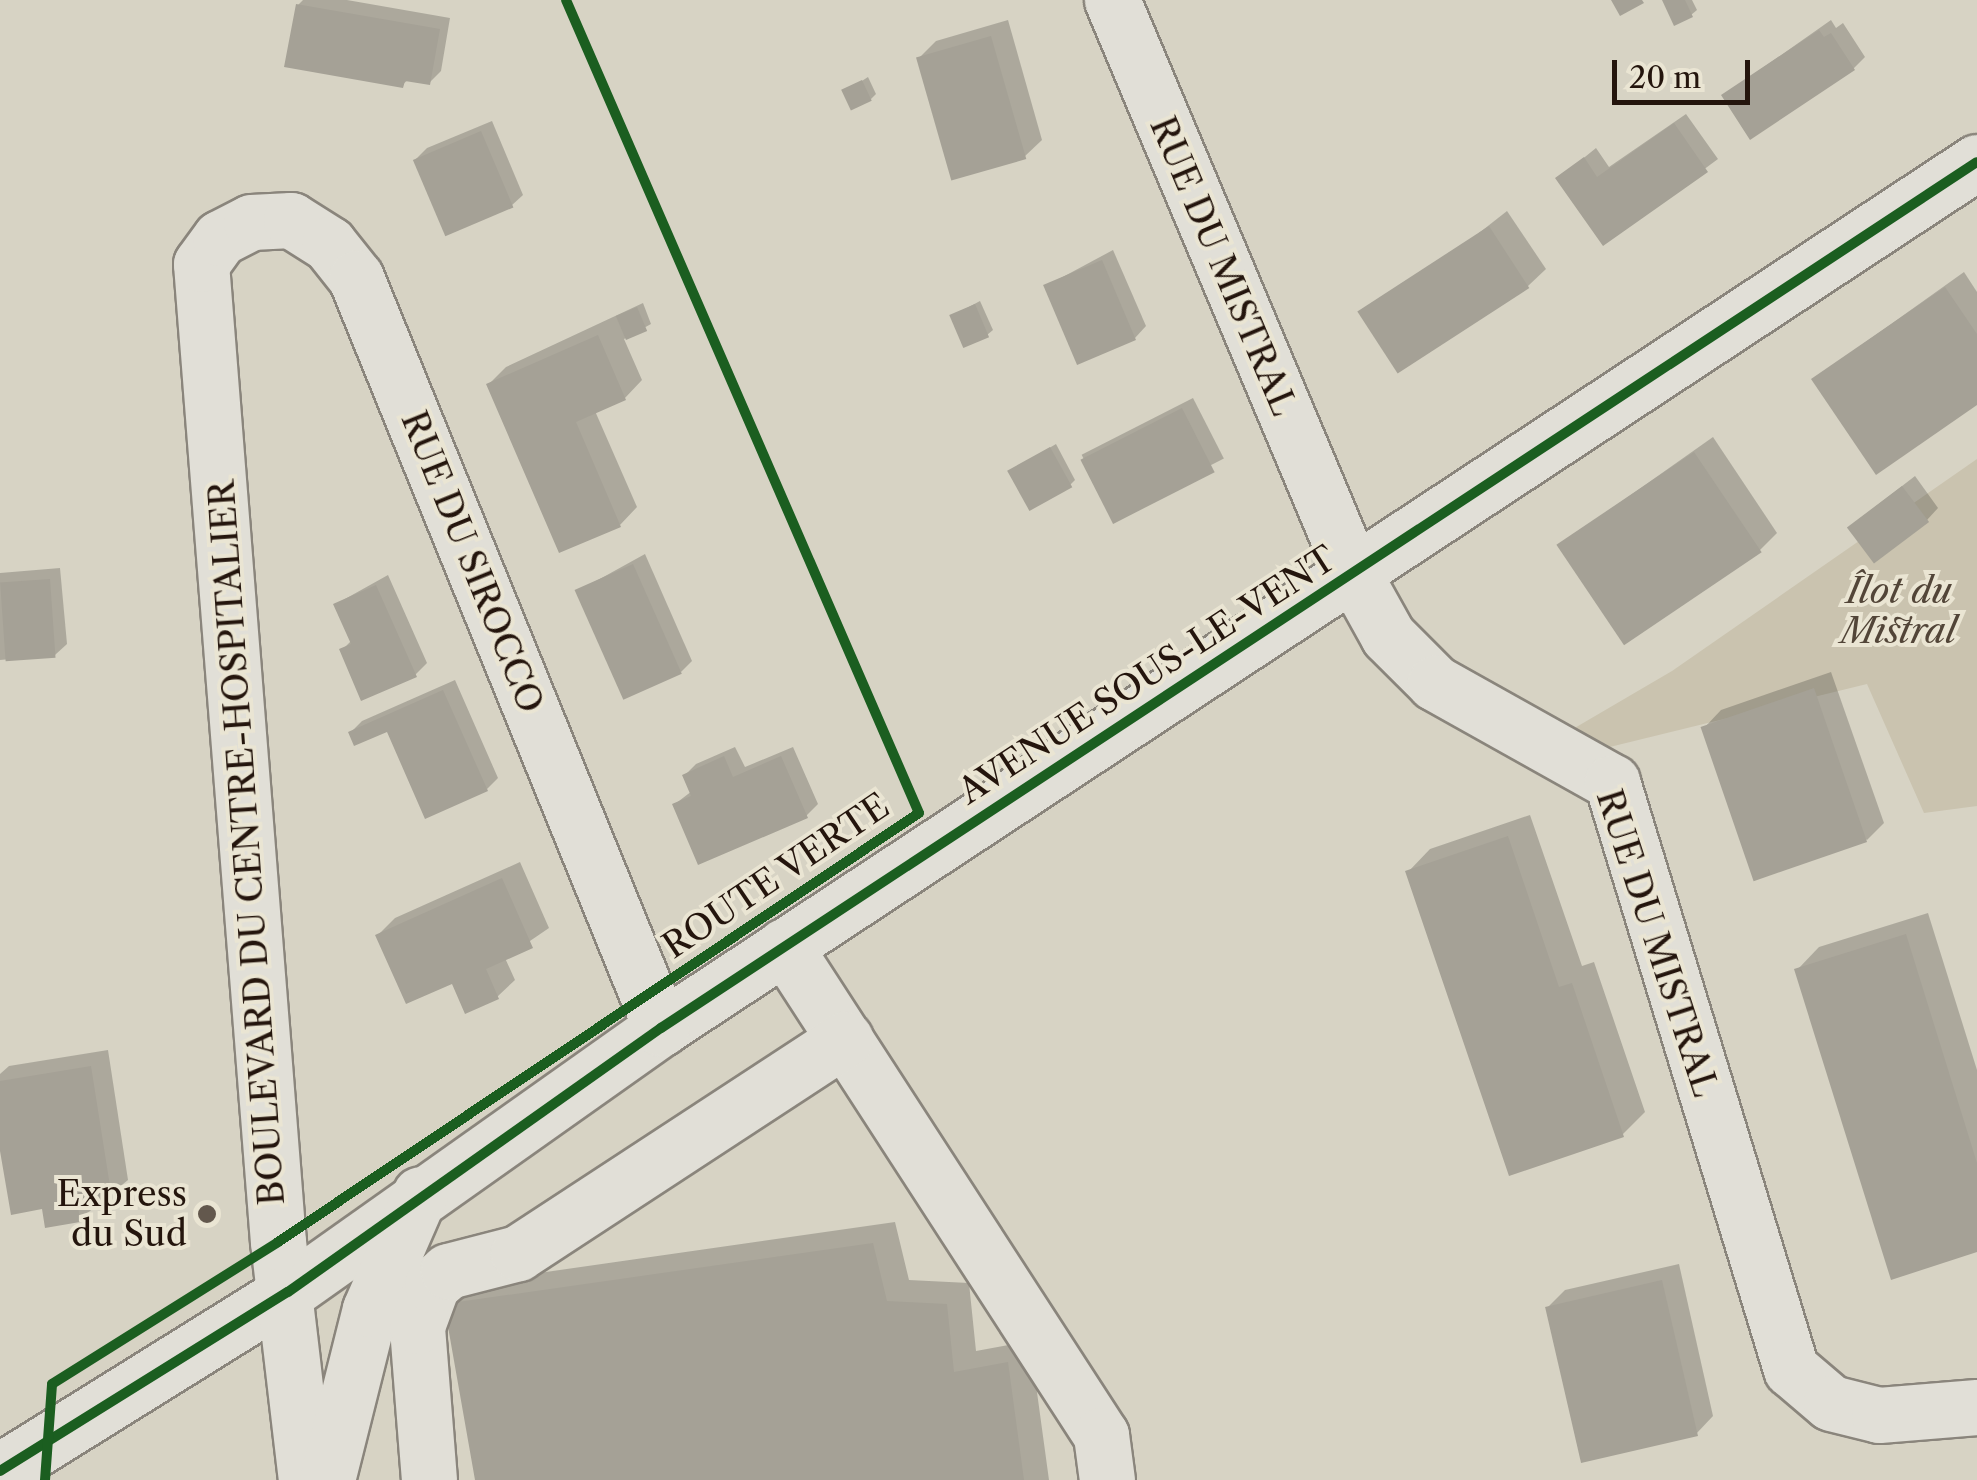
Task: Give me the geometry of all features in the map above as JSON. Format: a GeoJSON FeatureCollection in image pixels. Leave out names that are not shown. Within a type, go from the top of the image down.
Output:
{"type":"FeatureCollection","features":[{"type":"Feature","properties":{"kind":"street","name":"RUE DU MISTRAL"},"geometry":{"type":"LineString","coordinates":[[1112,0],[1353,573],[1388,636],[1435,683],[1612,782],[1791,1369],[1831,1403],[1879,1415],[1977,1407]]}},
{"type":"Feature","properties":{"kind":"street","name":"AVENUE SOUS-LE-VENT"},"geometry":{"type":"LineString","coordinates":[[0,1470],[288,1292],[421,1192],[784,946],[1254,632],[1353,573],[1977,162]]}},
{"type":"Feature","properties":{"kind":"street","name":"RUE DU SIROCCO"},"geometry":{"type":"LineString","coordinates":[[201,264],[220,238],[251,222],[292,220],[329,244],[356,278],[662,1028]]}},
{"type":"Feature","properties":{"kind":"street","name":"BOULEVARD DU CENTRE-HOSPITALIER"},"geometry":{"type":"LineString","coordinates":[[201,264],[278,1242],[288,1292],[306,1480]]}},
{"type":"Feature","properties":{"kind":"street"},"geometry":{"type":"LineString","coordinates":[[784,946],[1102,1435],[1107,1480]]}},
{"type":"Feature","properties":{"kind":"street"},"geometry":{"type":"LineString","coordinates":[[429,1480],[417,1326],[432,1285],[448,1270],[518,1253],[845,1039]]}},
{"type":"Feature","properties":{"kind":"street"},"geometry":{"type":"LineString","coordinates":[[327,1480],[370,1309],[421,1192]]}},
{"type":"Feature","properties":{"kind":"green space","name":"Îlot du Mistral"},"geometry":{"type":"Polygon","coordinates":[[[1977,459],[1977,806],[1924,813],[1867,684],[1573,756],[1549,743],[1672,671],[1977,459]]]}},
{"type":"Feature","properties":{"kind":"building"},"geometry":{"type":"Polygon","coordinates":[[[1611,0],[1642,0],[1644,3],[1620,16],[1611,0]]]}},
{"type":"Feature","properties":{"kind":"building"},"geometry":{"type":"Polygon","coordinates":[[[1662,0],[1685,0],[1693,17],[1674,26],[1662,0]]]}},
{"type":"Feature","properties":{"kind":"building"},"geometry":{"type":"Polygon","coordinates":[[[296,4],[440,29],[430,85],[405,81],[403,88],[284,67],[296,4]]]}},
{"type":"Feature","properties":{"kind":"building"},"geometry":{"type":"Polygon","coordinates":[[[1819,30],[1824,37],[1831,33],[1855,70],[1750,140],[1721,95],[1819,30]]]}},
{"type":"Feature","properties":{"kind":"building"},"geometry":{"type":"Polygon","coordinates":[[[991,36],[1026,159],[951,181],[916,57],[991,36]]]}},
{"type":"Feature","properties":{"kind":"building"},"geometry":{"type":"Polygon","coordinates":[[[862,80],[872,101],[851,111],[841,90],[862,80]]]}},
{"type":"Feature","properties":{"kind":"building"},"geometry":{"type":"Polygon","coordinates":[[[1674,123],[1708,172],[1603,246],[1555,178],[1584,157],[1597,177],[1674,123]]]}},
{"type":"Feature","properties":{"kind":"building"},"geometry":{"type":"Polygon","coordinates":[[[481,131],[513,207],[445,236],[413,160],[481,131]]]}},
{"type":"Feature","properties":{"kind":"building"},"geometry":{"type":"Polygon","coordinates":[[[1489,226],[1529,288],[1398,374],[1357,312],[1489,226]]]}},
{"type":"Feature","properties":{"kind":"building"},"geometry":{"type":"Polygon","coordinates":[[[1102,260],[1136,340],[1077,365],[1043,285],[1102,260]]]}},
{"type":"Feature","properties":{"kind":"building"},"geometry":{"type":"Polygon","coordinates":[[[1945,287],[1977,334],[1977,405],[1876,475],[1811,379],[1945,287]]]}},
{"type":"Feature","properties":{"kind":"building"},"geometry":{"type":"Polygon","coordinates":[[[975,304],[989,337],[963,348],[949,315],[975,304]]]}},
{"type":"Feature","properties":{"kind":"building"},"geometry":{"type":"Polygon","coordinates":[[[637,307],[647,331],[626,340],[616,316],[637,307]]]}},
{"type":"Feature","properties":{"kind":"building"},"geometry":{"type":"Polygon","coordinates":[[[598,335],[626,400],[576,422],[621,527],[559,553],[486,384],[598,335]]]}},
{"type":"Feature","properties":{"kind":"building"},"geometry":{"type":"Polygon","coordinates":[[[1182,408],[1215,472],[1113,524],[1080,460],[1182,408]]]}},
{"type":"Feature","properties":{"kind":"building"},"geometry":{"type":"Polygon","coordinates":[[[1050,447],[1072,487],[1029,511],[1007,471],[1050,447]]]}},
{"type":"Feature","properties":{"kind":"building"},"geometry":{"type":"Polygon","coordinates":[[[1694,452],[1762,552],[1624,645],[1556,545],[1694,452]]]}},
{"type":"Feature","properties":{"kind":"building"},"geometry":{"type":"Polygon","coordinates":[[[1902,486],[1929,522],[1874,563],[1847,528],[1902,486]]]}},
{"type":"Feature","properties":{"kind":"building"},"geometry":{"type":"Polygon","coordinates":[[[633,564],[682,674],[623,700],[575,590],[633,564]]]}},
{"type":"Feature","properties":{"kind":"building"},"geometry":{"type":"Polygon","coordinates":[[[50,579],[56,658],[6,661],[0,582],[50,579]]]}},
{"type":"Feature","properties":{"kind":"building"},"geometry":{"type":"Polygon","coordinates":[[[376,585],[417,677],[361,701],[339,649],[351,644],[333,604],[376,585]]]}},
{"type":"Feature","properties":{"kind":"building"},"geometry":{"type":"Polygon","coordinates":[[[1814,688],[1867,842],[1754,881],[1701,727],[1814,688]]]}},
{"type":"Feature","properties":{"kind":"building"},"geometry":{"type":"Polygon","coordinates":[[[443,690],[488,791],[425,819],[387,732],[354,746],[348,732],[443,690]]]}},
{"type":"Feature","properties":{"kind":"building"},"geometry":{"type":"Polygon","coordinates":[[[724,756],[733,777],[781,756],[808,818],[698,865],[672,804],[691,796],[682,775],[724,756]]]}},
{"type":"Feature","properties":{"kind":"building"},"geometry":{"type":"Polygon","coordinates":[[[1508,836],[1559,987],[1572,983],[1624,1137],[1509,1176],[1405,871],[1508,836]]]}},
{"type":"Feature","properties":{"kind":"building"},"geometry":{"type":"Polygon","coordinates":[[[502,878],[533,948],[486,969],[499,999],[465,1014],[452,984],[406,1004],[375,935],[502,878]]]}},
{"type":"Feature","properties":{"kind":"building"},"geometry":{"type":"Polygon","coordinates":[[[1906,934],[1977,1163],[1977,1252],[1891,1280],[1794,969],[1906,934]]]}},
{"type":"Feature","properties":{"kind":"building"},"geometry":{"type":"Polygon","coordinates":[[[91,1066],[112,1199],[78,1205],[80,1222],[45,1228],[42,1209],[11,1215],[0,1151],[0,1081],[91,1066]]]}},
{"type":"Feature","properties":{"kind":"building"},"geometry":{"type":"Polygon","coordinates":[[[873,1243],[887,1301],[947,1304],[954,1372],[1008,1362],[1024,1480],[475,1480],[444,1304],[873,1243]]]}},
{"type":"Feature","properties":{"kind":"building"},"geometry":{"type":"Polygon","coordinates":[[[1662,1280],[1698,1436],[1581,1463],[1545,1307],[1662,1280]]]}},
{"type":"Feature","properties":{"kind":"cycle path","name":"ROUTE VERTE"},"geometry":{"type":"LineString","coordinates":[[45,1480],[52,1384],[278,1242],[919,813],[566,0]]}},
{"type":"Feature","properties":{"kind":"cycle path"},"geometry":{"type":"LineString","coordinates":[[0,1471],[288,1292],[661,1028],[1977,162]]}},
{"type":"Feature","properties":{"kind":"place","name":"Express du Sud"},"geometry":{"type":"Point","coordinates":[207,1214]}}]}
